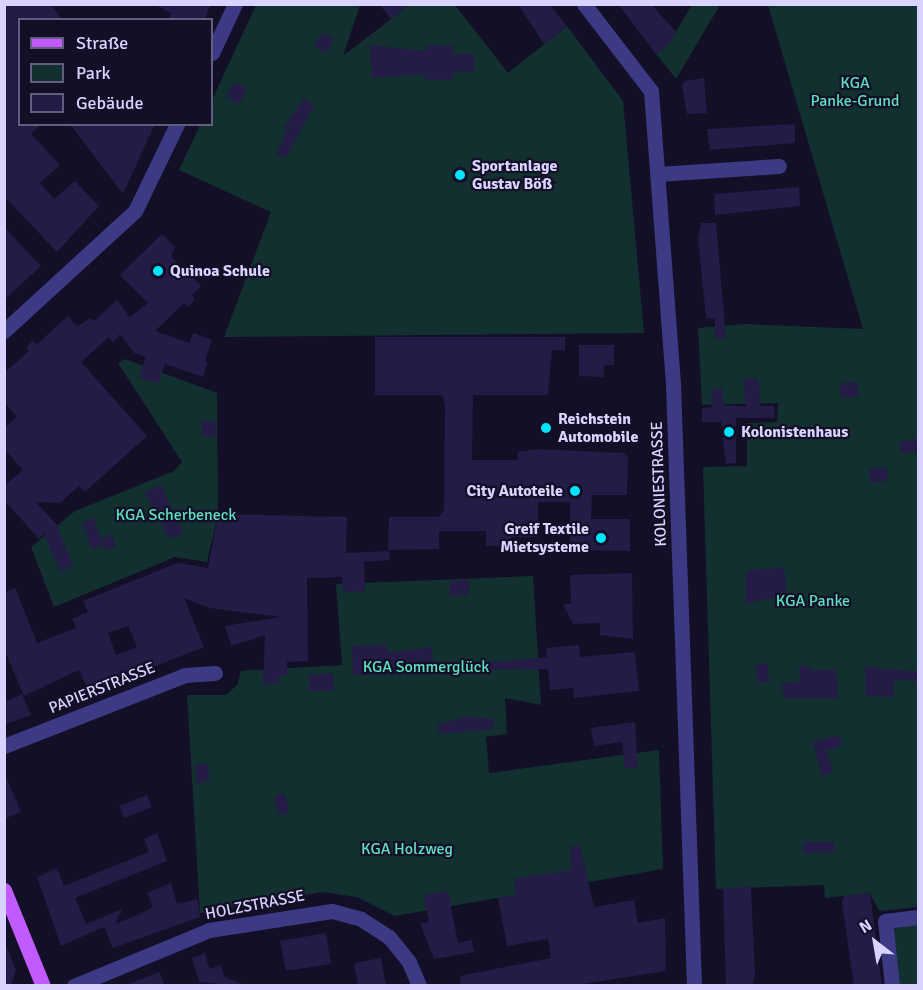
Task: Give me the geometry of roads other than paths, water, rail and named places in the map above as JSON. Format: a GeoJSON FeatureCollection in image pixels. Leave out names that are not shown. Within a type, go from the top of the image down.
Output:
{"type":"FeatureCollection","features":[{"type":"Feature","properties":{"kind":"main road"},"geometry":{"type":"LineString","coordinates":[[4,890],[43,986]]}},
{"type":"Feature","properties":{"kind":"street"},"geometry":{"type":"LineString","coordinates":[[213,50],[235,4]]}},
{"type":"Feature","properties":{"kind":"street","name":"KOLONIESTRASSE"},"geometry":{"type":"LineString","coordinates":[[584,4],[651,91],[674,384],[694,986]]}},
{"type":"Feature","properties":{"kind":"street"},"geometry":{"type":"LineString","coordinates":[[4,331],[135,211],[176,126]]}},
{"type":"Feature","properties":{"kind":"street"},"geometry":{"type":"LineString","coordinates":[[658,174],[778,166]]}},
{"type":"Feature","properties":{"kind":"street","name":"PAPIERSTRASSE"},"geometry":{"type":"LineString","coordinates":[[4,746],[185,675],[215,673]]}},
{"type":"Feature","properties":{"kind":"street","name":"HOLZSTRASSE"},"geometry":{"type":"LineString","coordinates":[[74,986],[209,930],[324,911],[361,919],[389,937],[409,962],[418,986]]}},
{"type":"Feature","properties":{"kind":"street"},"geometry":{"type":"LineString","coordinates":[[892,986],[885,921],[918,917]]}},
{"type":"Feature","properties":{"kind":"place","name":"Sportanlage Gustav Böß"},"geometry":{"type":"Point","coordinates":[460,175]}},
{"type":"Feature","properties":{"kind":"place","name":"Quinoa Schule"},"geometry":{"type":"Point","coordinates":[158,271]}},
{"type":"Feature","properties":{"kind":"place","name":"Reichstein Automobile"},"geometry":{"type":"Point","coordinates":[546,428]}},
{"type":"Feature","properties":{"kind":"place","name":"Kolonistenhaus"},"geometry":{"type":"Point","coordinates":[729,432]}},
{"type":"Feature","properties":{"kind":"place","name":"City Autoteile"},"geometry":{"type":"Point","coordinates":[575,491]}},
{"type":"Feature","properties":{"kind":"place","name":"Greif Textile Mietsysteme"},"geometry":{"type":"Point","coordinates":[601,538]}},
{"type":"Feature","properties":{"kind":"park label","name":"KGA Panke-Grund"},"geometry":{"type":"Point","coordinates":[855,92]}},
{"type":"Feature","properties":{"kind":"park label","name":"KGA Scherbeneck"},"geometry":{"type":"Point","coordinates":[176,515]}},
{"type":"Feature","properties":{"kind":"park label","name":"KGA Panke"},"geometry":{"type":"Point","coordinates":[813,601]}},
{"type":"Feature","properties":{"kind":"park label","name":"KGA Sommerglück"},"geometry":{"type":"Point","coordinates":[426,667]}},
{"type":"Feature","properties":{"kind":"park label","name":"KGA Holzweg"},"geometry":{"type":"Point","coordinates":[407,849]}}]}
